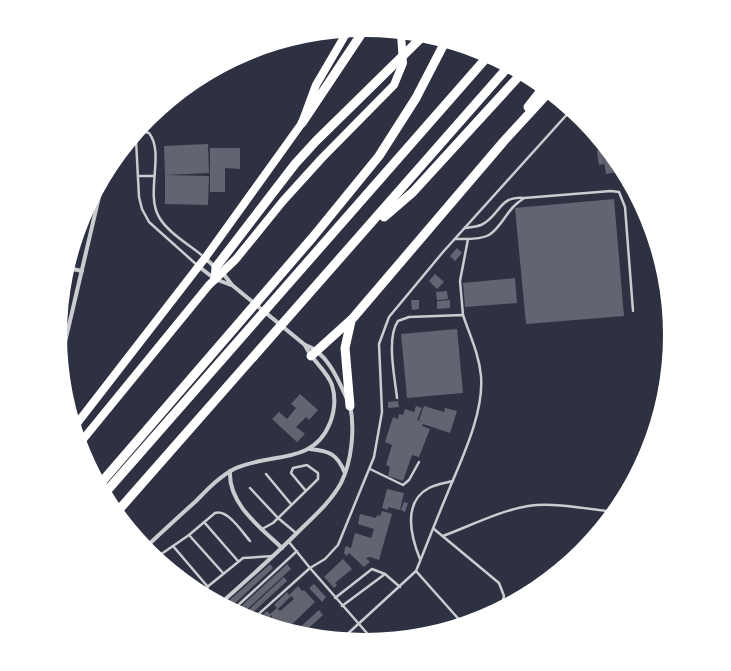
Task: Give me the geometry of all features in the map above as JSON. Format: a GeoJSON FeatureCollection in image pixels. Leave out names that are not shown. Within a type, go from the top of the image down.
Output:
{"type":"FeatureCollection","features":[{"type":"Feature","properties":{"kind":"highway"},"geometry":{"type":"LineString","coordinates":[[302,123],[359,37]]}},
{"type":"Feature","properties":{"kind":"highway"},"geometry":{"type":"LineString","coordinates":[[218,273],[291,170],[316,141],[417,42]]}},
{"type":"Feature","properties":{"kind":"highway"},"geometry":{"type":"LineString","coordinates":[[104,479],[308,243],[379,156],[416,98],[442,47]]}},
{"type":"Feature","properties":{"kind":"highway"},"geometry":{"type":"LineString","coordinates":[[109,488],[483,61]]}},
{"type":"Feature","properties":{"kind":"highway"},"geometry":{"type":"LineString","coordinates":[[121,507],[504,71]]}},
{"type":"Feature","properties":{"kind":"highway"},"geometry":{"type":"LineString","coordinates":[[362,235],[413,192],[517,78]]}},
{"type":"Feature","properties":{"kind":"highway"},"geometry":{"type":"LineString","coordinates":[[504,141],[514,125],[540,93]]}},
{"type":"Feature","properties":{"kind":"highway"},"geometry":{"type":"LineString","coordinates":[[314,353],[353,318],[504,141],[544,97]]}},
{"type":"Feature","properties":{"kind":"highway"},"geometry":{"type":"LineString","coordinates":[[350,406],[345,348],[347,335],[353,318]]}},
{"type":"Feature","properties":{"kind":"main road"},"geometry":{"type":"LineString","coordinates":[[79,420],[205,258],[302,123],[316,85],[343,38]]}},
{"type":"Feature","properties":{"kind":"main road"},"geometry":{"type":"LineString","coordinates":[[85,437],[218,273],[236,259],[283,201],[322,158],[394,85],[403,63],[401,40]]}},
{"type":"Feature","properties":{"kind":"street"},"geometry":{"type":"LineString","coordinates":[[67,333],[97,205]]}},
{"type":"Feature","properties":{"kind":"street"},"geometry":{"type":"LineString","coordinates":[[205,258],[218,273],[305,345],[336,376],[350,406],[352,428],[345,474],[332,497],[289,542],[225,599]]}},
{"type":"Feature","properties":{"kind":"street"},"geometry":{"type":"LineString","coordinates":[[198,266],[218,273],[232,285]]}},
{"type":"Feature","properties":{"kind":"street"},"geometry":{"type":"LineString","coordinates":[[75,269],[82,271]]}},
{"type":"Feature","properties":{"kind":"street"},"geometry":{"type":"LineString","coordinates":[[305,345],[314,353],[329,378],[335,404],[334,415],[326,432],[320,441],[310,449]]}},
{"type":"Feature","properties":{"kind":"street"},"geometry":{"type":"LineString","coordinates":[[150,543],[230,471],[260,460],[310,449],[333,455],[340,463],[345,474]]}},
{"type":"Feature","properties":{"kind":"street"},"geometry":{"type":"LineString","coordinates":[[230,471],[230,483],[234,497],[262,529],[282,548]]}},
{"type":"Feature","properties":{"kind":"lane"},"geometry":{"type":"LineString","coordinates":[[259,614],[310,568],[325,559],[338,545],[370,469],[376,450],[382,412],[379,344],[384,327],[394,309],[454,239],[566,114]]}},
{"type":"Feature","properties":{"kind":"lane"},"geometry":{"type":"LineString","coordinates":[[147,132],[150,134],[154,143],[155,206],[158,216],[167,227],[205,258]]}},
{"type":"Feature","properties":{"kind":"lane"},"geometry":{"type":"LineString","coordinates":[[137,144],[138,176],[141,204],[146,218],[168,241],[198,266]]}},
{"type":"Feature","properties":{"kind":"lane"},"geometry":{"type":"LineString","coordinates":[[138,176],[154,176]]}},
{"type":"Feature","properties":{"kind":"lane"},"geometry":{"type":"LineString","coordinates":[[464,228],[478,226],[484,223],[508,200],[514,197],[524,198],[611,191],[620,194],[625,207],[633,311]]}},
{"type":"Feature","properties":{"kind":"lane"},"geometry":{"type":"LineString","coordinates":[[454,239],[468,239],[489,234],[510,209],[524,198]]}},
{"type":"Feature","properties":{"kind":"lane"},"geometry":{"type":"LineString","coordinates":[[348,633],[416,571],[470,441],[481,391],[481,377],[479,360],[474,342],[463,315],[460,281],[468,239]]}},
{"type":"Feature","properties":{"kind":"lane"},"geometry":{"type":"LineString","coordinates":[[397,398],[392,347],[393,330],[398,321],[409,317],[463,315]]}},
{"type":"Feature","properties":{"kind":"lane"},"geometry":{"type":"LineString","coordinates":[[370,469],[403,484],[409,480],[419,462]]}},
{"type":"Feature","properties":{"kind":"lane"},"geometry":{"type":"LineString","coordinates":[[262,529],[278,518],[291,504],[306,491],[317,480],[318,473],[307,465],[293,468],[291,473],[306,491]]}},
{"type":"Feature","properties":{"kind":"lane"},"geometry":{"type":"LineString","coordinates":[[266,474],[291,504]]}},
{"type":"Feature","properties":{"kind":"lane"},"geometry":{"type":"LineString","coordinates":[[421,560],[411,524],[414,506],[428,488],[453,481]]}},
{"type":"Feature","properties":{"kind":"lane"},"geometry":{"type":"LineString","coordinates":[[250,488],[278,518],[296,533]]}},
{"type":"Feature","properties":{"kind":"lane"},"geometry":{"type":"LineString","coordinates":[[443,536],[512,510],[529,506],[542,505],[606,511]]}},
{"type":"Feature","properties":{"kind":"lane"},"geometry":{"type":"LineString","coordinates":[[162,554],[215,513],[223,513],[250,542]]}},
{"type":"Feature","properties":{"kind":"lane"},"geometry":{"type":"LineString","coordinates":[[204,522],[238,561]]}},
{"type":"Feature","properties":{"kind":"lane"},"geometry":{"type":"LineString","coordinates":[[434,528],[499,583],[504,596],[503,600]]}},
{"type":"Feature","properties":{"kind":"lane"},"geometry":{"type":"LineString","coordinates":[[189,534],[223,574]]}},
{"type":"Feature","properties":{"kind":"lane"},"geometry":{"type":"LineString","coordinates":[[289,542],[335,598],[367,634]]}},
{"type":"Feature","properties":{"kind":"lane"},"geometry":{"type":"LineString","coordinates":[[173,546],[208,587],[238,561],[246,557],[274,556]]}},
{"type":"Feature","properties":{"kind":"lane"},"geometry":{"type":"LineString","coordinates":[[238,605],[297,552]]}},
{"type":"Feature","properties":{"kind":"lane"},"geometry":{"type":"LineString","coordinates":[[335,598],[370,569],[377,569],[400,587]]}},
{"type":"Feature","properties":{"kind":"lane"},"geometry":{"type":"LineString","coordinates":[[416,571],[458,619]]}},
{"type":"Feature","properties":{"kind":"lane"},"geometry":{"type":"LineString","coordinates":[[342,606],[384,574]]}},
{"type":"Feature","properties":{"kind":"building"},"geometry":{"type":"Polygon","coordinates":[[[208,144],[209,173],[165,175],[164,146],[208,144]]]}},
{"type":"Feature","properties":{"kind":"building"},"geometry":{"type":"Polygon","coordinates":[[[210,148],[240,148],[240,169],[225,168],[225,192],[210,192],[210,148]]]}},
{"type":"Feature","properties":{"kind":"building"},"geometry":{"type":"Polygon","coordinates":[[[597,151],[599,151],[603,156],[604,164],[599,165],[597,151]]]}},
{"type":"Feature","properties":{"kind":"building"},"geometry":{"type":"Polygon","coordinates":[[[603,156],[615,172],[606,174],[603,156]]]}},
{"type":"Feature","properties":{"kind":"building"},"geometry":{"type":"Polygon","coordinates":[[[165,175],[209,176],[208,205],[165,204],[165,175]]]}},
{"type":"Feature","properties":{"kind":"building"},"geometry":{"type":"Polygon","coordinates":[[[614,199],[624,316],[526,324],[515,208],[614,199]]]}},
{"type":"Feature","properties":{"kind":"building"},"geometry":{"type":"Polygon","coordinates":[[[457,248],[462,253],[455,261],[450,256],[457,248]]]}},
{"type":"Feature","properties":{"kind":"building"},"geometry":{"type":"Polygon","coordinates":[[[435,274],[444,282],[437,289],[429,281],[435,274]]]}},
{"type":"Feature","properties":{"kind":"building"},"geometry":{"type":"Polygon","coordinates":[[[515,278],[517,303],[465,307],[463,283],[515,278]]]}},
{"type":"Feature","properties":{"kind":"building"},"geometry":{"type":"Polygon","coordinates":[[[447,291],[448,299],[437,300],[436,292],[447,291]]]}},
{"type":"Feature","properties":{"kind":"building"},"geometry":{"type":"Polygon","coordinates":[[[411,300],[419,300],[419,309],[412,310],[411,300]]]}},
{"type":"Feature","properties":{"kind":"building"},"geometry":{"type":"Polygon","coordinates":[[[450,300],[450,308],[437,309],[437,301],[450,300]]]}},
{"type":"Feature","properties":{"kind":"building"},"geometry":{"type":"Polygon","coordinates":[[[457,329],[463,393],[407,398],[401,334],[457,329]]]}},
{"type":"Feature","properties":{"kind":"building"},"geometry":{"type":"Polygon","coordinates":[[[300,394],[318,410],[309,420],[306,417],[296,427],[305,434],[297,442],[272,419],[279,412],[287,419],[296,408],[291,404],[300,394]]]}},
{"type":"Feature","properties":{"kind":"building"},"geometry":{"type":"Polygon","coordinates":[[[398,401],[399,407],[388,408],[388,402],[398,401]]]}},
{"type":"Feature","properties":{"kind":"building"},"geometry":{"type":"Polygon","coordinates":[[[416,406],[422,408],[417,420],[423,422],[419,420],[424,406],[444,412],[445,408],[457,411],[450,433],[423,424],[422,426],[430,429],[419,457],[412,455],[403,481],[388,476],[390,467],[386,465],[392,445],[385,442],[393,417],[398,419],[399,414],[403,415],[405,409],[414,412],[416,406]]]}},
{"type":"Feature","properties":{"kind":"building"},"geometry":{"type":"Polygon","coordinates":[[[387,489],[404,493],[400,510],[388,507],[388,510],[382,508],[387,489]]]}},
{"type":"Feature","properties":{"kind":"building"},"geometry":{"type":"Polygon","coordinates":[[[404,502],[408,503],[405,512],[401,510],[404,502]]]}},
{"type":"Feature","properties":{"kind":"building"},"geometry":{"type":"Polygon","coordinates":[[[382,511],[392,514],[379,560],[370,557],[366,558],[370,562],[364,567],[349,553],[346,556],[344,553],[345,548],[346,546],[351,548],[355,533],[371,538],[374,529],[358,524],[360,514],[376,518],[377,515],[380,516],[382,511]]]}},
{"type":"Feature","properties":{"kind":"building"},"geometry":{"type":"Polygon","coordinates":[[[343,559],[352,569],[335,583],[337,585],[334,588],[324,577],[343,559]]]}},
{"type":"Feature","properties":{"kind":"building"},"geometry":{"type":"Polygon","coordinates":[[[270,564],[273,568],[235,604],[229,601],[270,564]]]}},
{"type":"Feature","properties":{"kind":"building"},"geometry":{"type":"Polygon","coordinates":[[[287,564],[291,569],[247,609],[241,607],[287,564]]]}},
{"type":"Feature","properties":{"kind":"building"},"geometry":{"type":"Polygon","coordinates":[[[284,577],[287,581],[254,612],[249,610],[284,577]]]}},
{"type":"Feature","properties":{"kind":"building"},"geometry":{"type":"Polygon","coordinates":[[[314,584],[326,597],[322,602],[309,588],[314,584]]]}},
{"type":"Feature","properties":{"kind":"building"},"geometry":{"type":"Polygon","coordinates":[[[298,586],[315,602],[291,625],[271,618],[272,615],[269,618],[262,615],[267,611],[270,614],[277,608],[274,605],[287,592],[289,595],[298,586]],[[291,596],[278,609],[280,611],[294,599],[291,596]]]}},
{"type":"Feature","properties":{"kind":"building"},"geometry":{"type":"Polygon","coordinates":[[[319,610],[323,615],[308,628],[301,627],[319,610]]]}}]}
